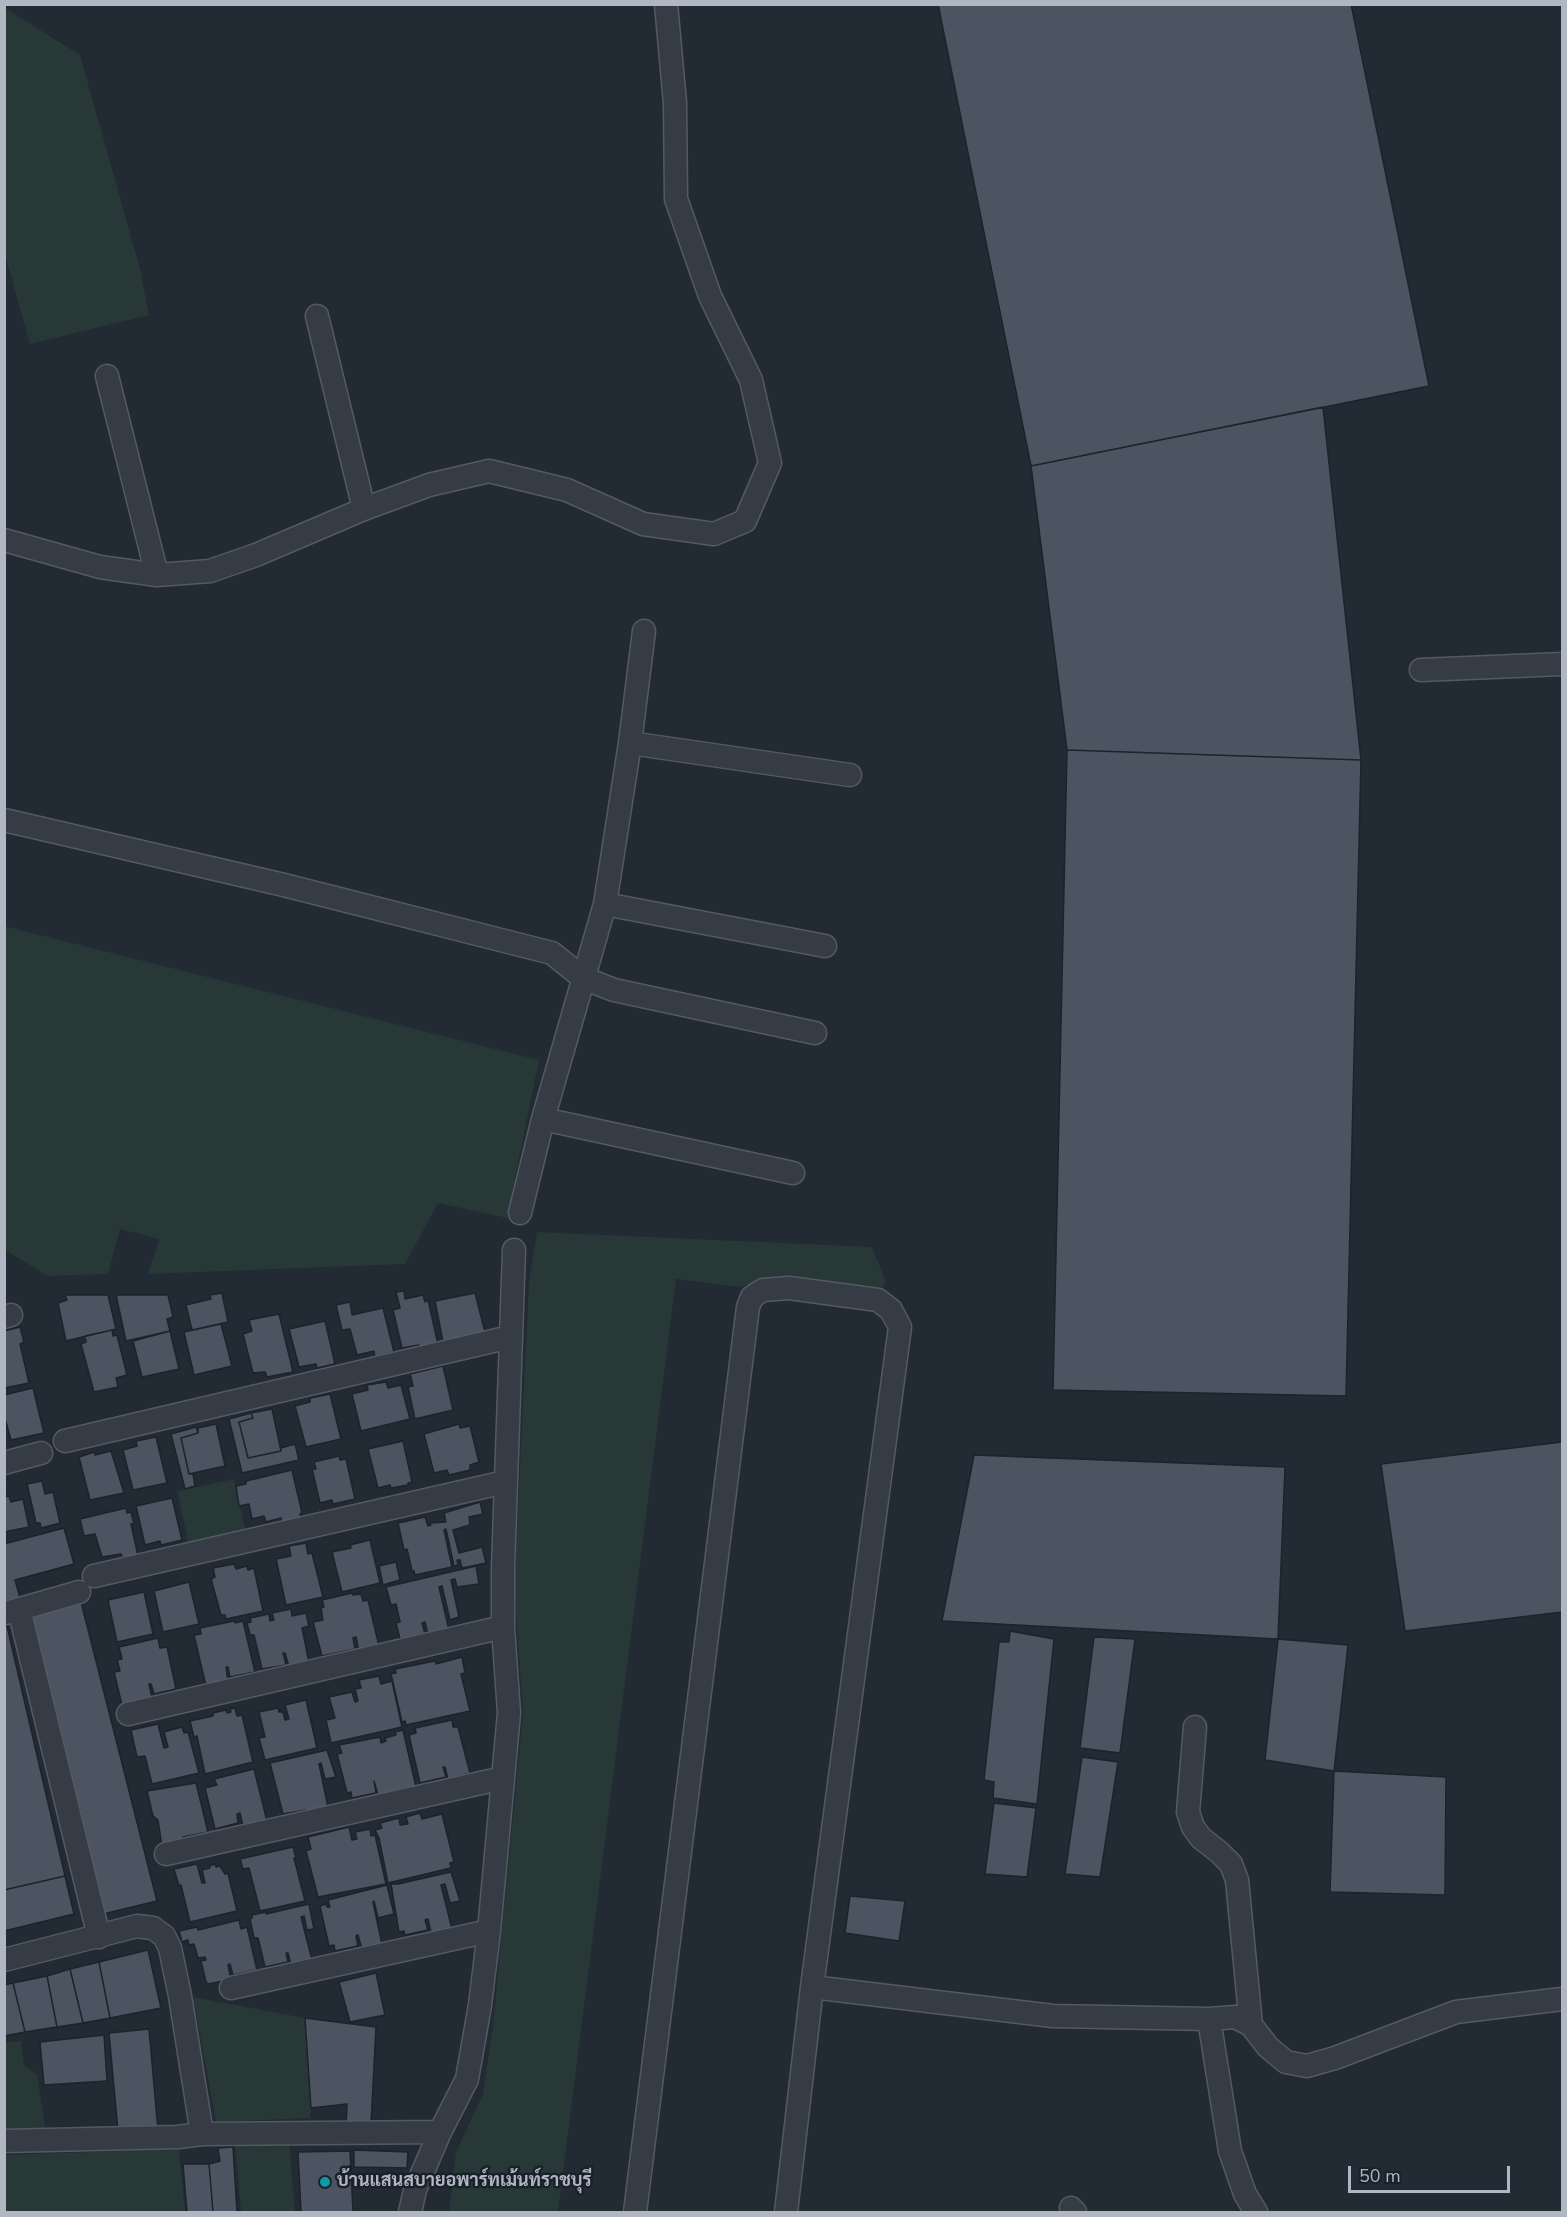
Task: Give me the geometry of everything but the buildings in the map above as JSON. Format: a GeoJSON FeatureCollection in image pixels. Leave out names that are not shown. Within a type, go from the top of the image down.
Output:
{"type":"FeatureCollection","features":[{"type":"Feature","properties":{"kind":"street"},"geometry":{"type":"LineString","coordinates":[[5,537],[100,567],[157,575],[210,571],[256,555],[364,509],[429,485],[489,471],[567,490],[643,524],[714,534],[745,521],[770,463],[751,380],[710,296],[676,199],[675,103],[666,4]]}},
{"type":"Feature","properties":{"kind":"street"},"geometry":{"type":"LineString","coordinates":[[317,316],[364,509]]}},
{"type":"Feature","properties":{"kind":"street"},"geometry":{"type":"LineString","coordinates":[[107,376],[157,575]]}},
{"type":"Feature","properties":{"kind":"street"},"geometry":{"type":"LineString","coordinates":[[520,1213],[543,1119],[605,903],[630,743],[644,631]]}},
{"type":"Feature","properties":{"kind":"street"},"geometry":{"type":"LineString","coordinates":[[1420,670],[1563,664]]}},
{"type":"Feature","properties":{"kind":"street"},"geometry":{"type":"LineString","coordinates":[[630,743],[850,775]]}},
{"type":"Feature","properties":{"kind":"street"},"geometry":{"type":"LineString","coordinates":[[4,820],[284,885],[552,953],[583,978],[614,990],[814,1033]]}},
{"type":"Feature","properties":{"kind":"street"},"geometry":{"type":"LineString","coordinates":[[605,903],[825,946]]}},
{"type":"Feature","properties":{"kind":"street"},"geometry":{"type":"LineString","coordinates":[[543,1119],[793,1173]]}},
{"type":"Feature","properties":{"kind":"street"},"geometry":{"type":"LineString","coordinates":[[410,2212],[416,2190],[440,2132],[467,2079],[480,2004],[489,1931],[509,1713],[503,1627],[505,1482],[514,1250]]}},
{"type":"Feature","properties":{"kind":"street"},"geometry":{"type":"LineString","coordinates":[[635,2212],[748,1307],[752,1297],[763,1290],[789,1288],[878,1300],[891,1310],[900,1327],[812,1987],[786,2212]]}},
{"type":"Feature","properties":{"kind":"street"},"geometry":{"type":"LineString","coordinates":[[65,1441],[510,1337]]}},
{"type":"Feature","properties":{"kind":"street"},"geometry":{"type":"LineString","coordinates":[[4,1463],[41,1453]]}},
{"type":"Feature","properties":{"kind":"street"},"geometry":{"type":"LineString","coordinates":[[99,1937],[12,1611],[87,1584],[505,1482]]}},
{"type":"Feature","properties":{"kind":"street"},"geometry":{"type":"LineString","coordinates":[[128,1714],[503,1627]]}},
{"type":"Feature","properties":{"kind":"street"},"geometry":{"type":"LineString","coordinates":[[1196,1727],[1188,1812],[1193,1827],[1201,1838],[1230,1864],[1237,1880],[1251,2025]]}},
{"type":"Feature","properties":{"kind":"street"},"geometry":{"type":"LineString","coordinates":[[166,1854],[503,1778]]}},
{"type":"Feature","properties":{"kind":"street"},"geometry":{"type":"LineString","coordinates":[[4,1960],[136,1926],[153,1928],[164,1936],[170,1948],[178,1986],[202,2134]]}},
{"type":"Feature","properties":{"kind":"street"},"geometry":{"type":"LineString","coordinates":[[231,1988],[489,1931]]}},
{"type":"Feature","properties":{"kind":"street"},"geometry":{"type":"LineString","coordinates":[[812,1987],[1053,2016],[1235,2018],[1251,2025],[1268,2048],[1286,2062],[1307,2066],[1335,2058],[1456,2013],[1563,1999]]}},
{"type":"Feature","properties":{"kind":"street"},"geometry":{"type":"LineString","coordinates":[[1209,2019],[1230,2151],[1245,2194],[1256,2212]]}},
{"type":"Feature","properties":{"kind":"street"},"geometry":{"type":"LineString","coordinates":[[4,2141],[178,2137],[202,2134],[440,2132]]}},
{"type":"Feature","properties":{"kind":"shaded area"},"geometry":{"type":"Polygon","coordinates":[[[5,8],[80,55],[140,269],[149,315],[30,344],[5,255],[5,8]]]}},
{"type":"Feature","properties":{"kind":"shaded area"},"geometry":{"type":"Polygon","coordinates":[[[4,926],[539,1060],[507,1218],[438,1203],[405,1264],[148,1274],[159,1239],[120,1229],[108,1274],[48,1276],[5,1250],[4,926]]]}},
{"type":"Feature","properties":{"kind":"shaded area"},"geometry":{"type":"Polygon","coordinates":[[[537,1232],[872,1247],[886,1282],[877,1293],[757,1282],[739,1287],[676,1279],[558,2212],[449,2212],[456,2152],[483,2094],[493,2025],[523,1712],[514,1587],[529,1281],[537,1232]]]}},
{"type":"Feature","properties":{"kind":"shaded area"},"geometry":{"type":"Polygon","coordinates":[[[234,1479],[246,1533],[189,1546],[177,1491],[234,1479]]]}},
{"type":"Feature","properties":{"kind":"shaded area"},"geometry":{"type":"Polygon","coordinates":[[[193,1997],[305,2018],[310,2118],[216,2122],[193,1997]]]}},
{"type":"Feature","properties":{"kind":"shaded area"},"geometry":{"type":"Polygon","coordinates":[[[21,2041],[24,2065],[37,2075],[46,2132],[5,2135],[5,2042],[21,2041]]]}},
{"type":"Feature","properties":{"kind":"shaded area"},"geometry":{"type":"Polygon","coordinates":[[[289,2139],[295,2212],[241,2212],[235,2144],[289,2139]]]}},
{"type":"Feature","properties":{"kind":"shaded area"},"geometry":{"type":"Polygon","coordinates":[[[179,2149],[185,2212],[5,2212],[5,2155],[179,2149]]]}},
{"type":"Feature","properties":{"kind":"place","name":"บ้านแสนสบายอพาร์ทเม้นท์ราชบุรี"},"geometry":{"type":"Point","coordinates":[325,2182]}}]}
